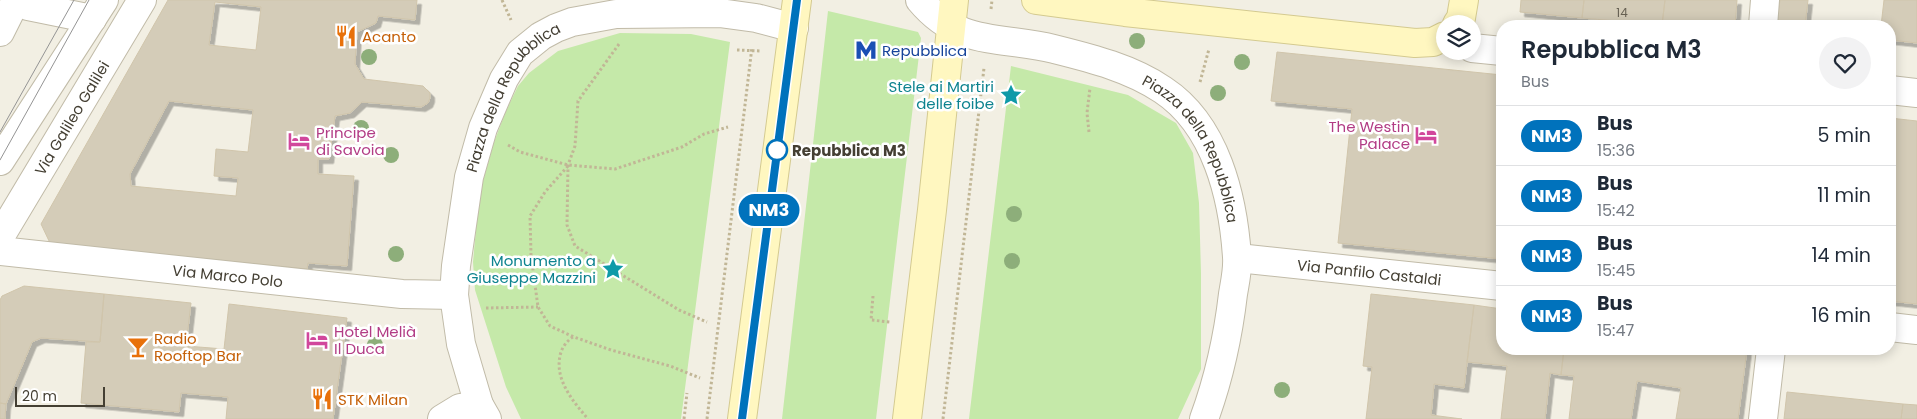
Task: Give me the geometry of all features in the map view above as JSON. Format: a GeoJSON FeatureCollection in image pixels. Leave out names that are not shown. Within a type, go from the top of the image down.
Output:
{"type":"FeatureCollection","features":[{"type":"Feature","properties":{"kind":"street"},"geometry":{"type":"LineString","coordinates":[[0,32],[16,0],[28,6],[98,9]]}},
{"type":"Feature","properties":{"kind":"street","name":"Via Galileo Galilei"},"geometry":{"type":"LineString","coordinates":[[0,237],[142,0]]}},
{"type":"Feature","properties":{"kind":"street"},"geometry":{"type":"LineString","coordinates":[[742,418],[797,0]]}},
{"type":"Feature","properties":{"kind":"street","name":"Piazza della Repubblica"},"geometry":{"type":"LineString","coordinates":[[920,0],[930,12],[951,28],[978,37],[1042,46],[1092,60],[1142,78],[1173,97],[1197,121],[1219,166],[1228,194],[1238,258],[1227,340],[1213,394],[1204,419]]}},
{"type":"Feature","properties":{"kind":"street"},"geometry":{"type":"LineString","coordinates":[[907,419],[932,210],[954,0]]}},
{"type":"Feature","properties":{"kind":"street"},"geometry":{"type":"LineString","coordinates":[[1036,0],[1118,6],[1436,44]]}},
{"type":"Feature","properties":{"kind":"street"},"geometry":{"type":"LineString","coordinates":[[1462,15],[1464,0]]}},
{"type":"Feature","properties":{"kind":"street"},"geometry":{"type":"LineString","coordinates":[[1763,20],[1765,0]]}},
{"type":"Feature","properties":{"kind":"street"},"geometry":{"type":"LineString","coordinates":[[0,161],[98,9]]}},
{"type":"Feature","properties":{"kind":"street","name":"Piazza della Repubblica"},"geometry":{"type":"LineString","coordinates":[[442,419],[460,408],[483,412],[462,344],[454,295],[456,266],[464,200],[483,128],[509,70],[520,53],[533,41],[556,28],[572,22],[600,16],[632,13],[719,13],[756,18],[794,28]]}},
{"type":"Feature","properties":{"kind":"street"},"geometry":{"type":"LineString","coordinates":[[1415,42],[1436,40]]}},
{"type":"Feature","properties":{"kind":"street"},"geometry":{"type":"LineString","coordinates":[[1481,49],[1496,50]]}},
{"type":"Feature","properties":{"kind":"street"},"geometry":{"type":"LineString","coordinates":[[1896,91],[1917,93]]}},
{"type":"Feature","properties":{"kind":"street","name":"Via Marco Polo"},"geometry":{"type":"LineString","coordinates":[[0,251],[402,294],[454,295]]}},
{"type":"Feature","properties":{"kind":"street","name":"Via Panfilo Castaldi"},"geometry":{"type":"LineString","coordinates":[[1238,258],[1496,285]]}},
{"type":"Feature","properties":{"kind":"street"},"geometry":{"type":"LineString","coordinates":[[1896,328],[1917,330]]}},
{"type":"Feature","properties":{"kind":"street"},"geometry":{"type":"LineString","coordinates":[[1763,419],[1770,355]]}},
{"type":"Feature","properties":{"kind":"path"},"geometry":{"type":"LineString","coordinates":[[502,0],[511,20]]}},
{"type":"Feature","properties":{"kind":"path"},"geometry":{"type":"LineString","coordinates":[[623,38],[578,101],[575,146],[568,165],[567,226],[575,246],[679,310],[707,322]]}},
{"type":"Feature","properties":{"kind":"path"},"geometry":{"type":"LineString","coordinates":[[1199,85],[1211,41]]}},
{"type":"Feature","properties":{"kind":"path"},"geometry":{"type":"LineString","coordinates":[[707,419],[754,51],[752,44]]}},
{"type":"Feature","properties":{"kind":"path"},"geometry":{"type":"LineString","coordinates":[[737,50],[754,51]]}},
{"type":"Feature","properties":{"kind":"path"},"geometry":{"type":"LineString","coordinates":[[943,419],[984,66]]}},
{"type":"Feature","properties":{"kind":"path"},"geometry":{"type":"LineString","coordinates":[[1089,132],[1088,95],[1091,82]]}},
{"type":"Feature","properties":{"kind":"path"},"geometry":{"type":"LineString","coordinates":[[520,152],[568,165],[615,169],[682,148],[704,134],[728,127]]}},
{"type":"Feature","properties":{"kind":"path"},"geometry":{"type":"LineString","coordinates":[[568,165],[545,192],[530,216],[531,255],[538,307],[550,326],[574,337],[611,350],[670,366],[700,378]]}},
{"type":"Feature","properties":{"kind":"path"},"geometry":{"type":"LineString","coordinates":[[454,295],[479,308],[538,307]]}},
{"type":"Feature","properties":{"kind":"path"},"geometry":{"type":"LineString","coordinates":[[873,296],[871,320],[890,322]]}},
{"type":"Feature","properties":{"kind":"path"},"geometry":{"type":"LineString","coordinates":[[574,337],[570,338],[562,349],[558,364],[561,378],[572,400],[588,419]]}},
{"type":"Feature","properties":{"kind":"path"},"geometry":{"type":"LineString","coordinates":[[684,419],[687,393]]}},
{"type":"Feature","properties":{"kind":"green space"},"geometry":{"type":"Polygon","coordinates":[[[828,11],[918,32],[921,38],[876,419],[782,419],[828,11]]]}},
{"type":"Feature","properties":{"kind":"green space"},"geometry":{"type":"Polygon","coordinates":[[[620,33],[691,34],[730,42],[681,419],[521,419],[506,387],[475,290],[473,262],[479,195],[494,142],[506,111],[518,86],[529,73],[558,51],[620,33]]]}},
{"type":"Feature","properties":{"kind":"green space"},"geometry":{"type":"Polygon","coordinates":[[[1011,66],[1128,95],[1176,123],[1193,153],[1199,203],[1201,369],[1178,419],[969,419],[1011,66]]]}},
{"type":"Feature","properties":{"kind":"building"},"geometry":{"type":"Polygon","coordinates":[[[168,0],[417,0],[415,20],[378,16],[376,23],[357,32],[355,64],[364,79],[423,86],[430,93],[428,103],[421,107],[362,102],[350,113],[335,116],[329,159],[318,159],[318,174],[354,176],[347,266],[308,263],[307,269],[50,243],[41,224],[168,0]],[[215,2],[209,45],[256,50],[261,7],[215,2]],[[169,101],[130,174],[131,186],[236,196],[238,178],[214,176],[216,149],[248,152],[253,110],[169,101]]]}},
{"type":"Feature","properties":{"kind":"building"},"geometry":{"type":"Polygon","coordinates":[[[1521,0],[1584,0],[1582,18],[1520,12],[1521,0]]]}},
{"type":"Feature","properties":{"kind":"building"},"geometry":{"type":"Polygon","coordinates":[[[1584,0],[1665,0],[1663,20],[1582,18],[1584,0]]]}},
{"type":"Feature","properties":{"kind":"building"},"geometry":{"type":"Polygon","coordinates":[[[1665,0],[1737,0],[1735,20],[1663,20],[1665,0]]]}},
{"type":"Feature","properties":{"kind":"building"},"geometry":{"type":"Polygon","coordinates":[[[1780,0],[1808,0],[1806,20],[1777,20],[1780,0]]]}},
{"type":"Feature","properties":{"kind":"building"},"geometry":{"type":"Polygon","coordinates":[[[1884,0],[1917,0],[1917,43],[1896,41],[1896,20],[1882,20],[1884,0]]]}},
{"type":"Feature","properties":{"kind":"building","name":"The Westin Palace"},"geometry":{"type":"Polygon","coordinates":[[[1277,52],[1496,74],[1496,258],[1338,243],[1352,109],[1271,101],[1277,52]]]}},
{"type":"Feature","properties":{"kind":"building"},"geometry":{"type":"Polygon","coordinates":[[[1896,119],[1917,121],[1917,304],[1896,302],[1896,119]]]}},
{"type":"Feature","properties":{"kind":"building"},"geometry":{"type":"Polygon","coordinates":[[[24,286],[104,294],[100,342],[41,338],[32,342],[6,404],[0,403],[0,300],[2,296],[24,286]]]}},
{"type":"Feature","properties":{"kind":"building"},"geometry":{"type":"Polygon","coordinates":[[[104,294],[191,303],[186,346],[224,349],[229,304],[347,318],[333,419],[226,419],[228,397],[181,393],[179,412],[81,403],[86,342],[100,342],[104,294]]]}},
{"type":"Feature","properties":{"kind":"building"},"geometry":{"type":"Polygon","coordinates":[[[1371,294],[1474,305],[1464,388],[1434,384],[1431,415],[1462,419],[1366,419],[1372,367],[1363,366],[1371,294]]]}},
{"type":"Feature","properties":{"kind":"building"},"geometry":{"type":"Polygon","coordinates":[[[1474,305],[1496,308],[1496,355],[1563,355],[1561,375],[1550,373],[1545,419],[1501,419],[1507,366],[1467,362],[1474,305]]]}},
{"type":"Feature","properties":{"kind":"building"},"geometry":{"type":"Polygon","coordinates":[[[1563,355],[1746,355],[1738,419],[1676,419],[1681,388],[1637,381],[1631,419],[1569,419],[1574,376],[1561,375],[1563,355]]]}},
{"type":"Feature","properties":{"kind":"building"},"geometry":{"type":"Polygon","coordinates":[[[1787,392],[1903,404],[1901,419],[1784,419],[1787,392]]]}},
{"type":"Feature","properties":{"kind":"building"},"geometry":{"type":"Polygon","coordinates":[[[0,403],[6,404],[5,419],[0,419],[0,403]]]}},
{"type":"Feature","properties":{"kind":"building"},"geometry":{"type":"Polygon","coordinates":[[[1903,404],[1917,405],[1917,419],[1901,419],[1903,404]]]}},
{"type":"Feature","properties":{"kind":"tram line"},"geometry":{"type":"LineString","coordinates":[[0,132],[74,0]]}},
{"type":"Feature","properties":{"kind":"tram line"},"geometry":{"type":"LineString","coordinates":[[0,160],[89,0]]}},
{"type":"Feature","properties":{"kind":"bus line","name":"NM3"},"geometry":{"type":"LineString","coordinates":[[742,419],[797,0]]}},
{"type":"Feature","properties":{"kind":"place","name":"Acanto"},"geometry":{"type":"Point","coordinates":[346,36]}},
{"type":"Feature","properties":{"kind":"place","name":"Repubblica"},"geometry":{"type":"Point","coordinates":[866,50]}},
{"type":"Feature","properties":{"kind":"place","name":"Stele ai Martiri delle foibe"},"geometry":{"type":"Point","coordinates":[1011,95]}},
{"type":"Feature","properties":{"kind":"place","name":"The Westin Palace"},"geometry":{"type":"Point","coordinates":[1426,135]}},
{"type":"Feature","properties":{"kind":"place","name":"Principe di Savoia"},"geometry":{"type":"Point","coordinates":[299,141]}},
{"type":"Feature","properties":{"kind":"place","name":"Repubblica M3"},"geometry":{"type":"Point","coordinates":[777,150]}},
{"type":"Feature","properties":{"kind":"place","name":"Monumento a Giuseppe Mazzini"},"geometry":{"type":"Point","coordinates":[613,269]}},
{"type":"Feature","properties":{"kind":"place","name":"Hotel Melià Il Duca"},"geometry":{"type":"Point","coordinates":[317,340]}},
{"type":"Feature","properties":{"kind":"place","name":"Radio Rooftop Bar"},"geometry":{"type":"Point","coordinates":[138,347]}},
{"type":"Feature","properties":{"kind":"place","name":"STK Milan"},"geometry":{"type":"Point","coordinates":[322,399]}}]}
